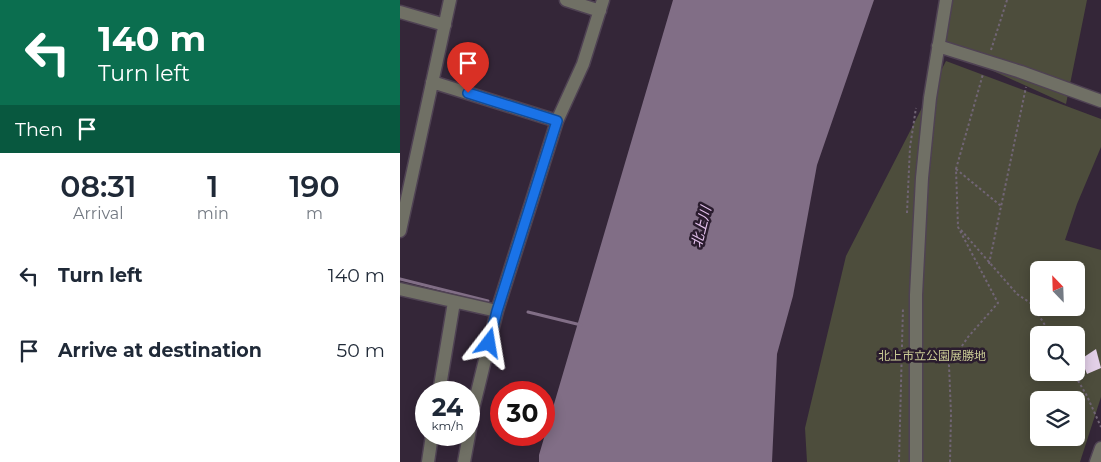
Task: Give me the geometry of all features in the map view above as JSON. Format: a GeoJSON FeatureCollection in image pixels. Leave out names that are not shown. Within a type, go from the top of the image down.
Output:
{"type":"FeatureCollection","features":[{"type":"Feature","properties":{"kind":"street"},"geometry":{"type":"LineString","coordinates":[[400,231],[450,0]]}},
{"type":"Feature","properties":{"kind":"street"},"geometry":{"type":"LineString","coordinates":[[480,381],[497,311],[557,121],[582,64],[601,5],[566,0]]}},
{"type":"Feature","properties":{"kind":"street"},"geometry":{"type":"LineString","coordinates":[[916,462],[916,295],[922,178],[930,98],[946,0]]}},
{"type":"Feature","properties":{"kind":"street"},"geometry":{"type":"LineString","coordinates":[[400,12],[445,25]]}},
{"type":"Feature","properties":{"kind":"street"},"geometry":{"type":"LineString","coordinates":[[938,46],[1029,75],[1101,101]]}},
{"type":"Feature","properties":{"kind":"street"},"geometry":{"type":"LineString","coordinates":[[432,82],[557,121]]}},
{"type":"Feature","properties":{"kind":"street"},"geometry":{"type":"LineString","coordinates":[[400,288],[497,311]]}},
{"type":"Feature","properties":{"kind":"street"},"geometry":{"type":"LineString","coordinates":[[441,381],[454,302]]}},
{"type":"Feature","properties":{"kind":"street"},"geometry":{"type":"LineString","coordinates":[[428,462],[430,446]]}},
{"type":"Feature","properties":{"kind":"street"},"geometry":{"type":"LineString","coordinates":[[464,462],[467,446]]}},
{"type":"Feature","properties":{"kind":"street"},"geometry":{"type":"LineString","coordinates":[[1096,462],[1101,448]]}},
{"type":"Feature","properties":{"kind":"path"},"geometry":{"type":"LineString","coordinates":[[950,462],[949,365],[968,338],[998,303],[958,227],[956,169],[987,61],[1007,0]]}},
{"type":"Feature","properties":{"kind":"path"},"geometry":{"type":"LineString","coordinates":[[989,264],[1029,75]]}},
{"type":"Feature","properties":{"kind":"path"},"geometry":{"type":"LineString","coordinates":[[956,169],[1002,206]]}},
{"type":"Feature","properties":{"kind":"path"},"geometry":{"type":"LineString","coordinates":[[958,227],[1017,294],[1032,304],[1045,326]]}},
{"type":"Feature","properties":{"kind":"path"},"geometry":{"type":"LineString","coordinates":[[1078,381],[1101,427]]}},
{"type":"Feature","properties":{"kind":"green space"},"geometry":{"type":"Polygon","coordinates":[[[951,0],[1087,0],[1066,104],[938,46],[951,0]]]}},
{"type":"Feature","properties":{"kind":"green space","name":"北上市立公園展勝地"},"geometry":{"type":"Polygon","coordinates":[[[946,61],[1101,119],[1101,147],[1077,204],[1065,240],[1101,250],[1101,397],[1080,462],[807,462],[805,428],[846,256],[946,61]]]}},
{"type":"Feature","properties":{"kind":"water","name":"北上川"},"geometry":{"type":"Polygon","coordinates":[[[673,0],[874,0],[817,165],[793,296],[777,354],[772,462],[539,462],[542,446],[555,446],[555,401],[673,0]]]}},
{"type":"Feature","properties":{"kind":"building"},"geometry":{"type":"Polygon","coordinates":[[[1096,349],[1101,368],[1087,374],[1085,356],[1096,349]]]}},
{"type":"Feature","properties":{"kind":"waterway"},"geometry":{"type":"LineString","coordinates":[[400,279],[488,301]]}},
{"type":"Feature","properties":{"kind":"waterway"},"geometry":{"type":"LineString","coordinates":[[528,312],[581,325]]}},
{"type":"Feature","properties":{"kind":"route"},"geometry":{"type":"LineString","coordinates":[[468,93],[557,121],[497,311],[489,343]]}}]}
